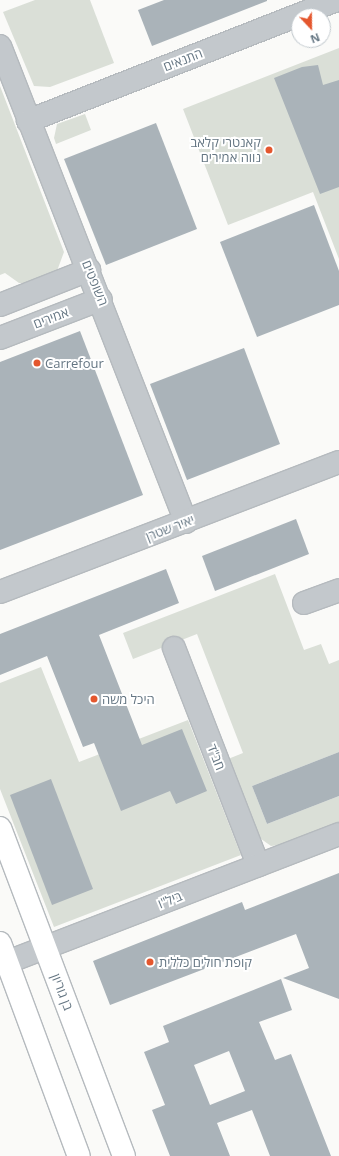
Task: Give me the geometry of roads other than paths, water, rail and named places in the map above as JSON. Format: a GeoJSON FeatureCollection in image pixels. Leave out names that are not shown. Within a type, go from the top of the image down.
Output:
{"type":"FeatureCollection","features":[{"type":"Feature","properties":{"kind":"main road","name":"בן גוריון"},"geometry":{"type":"LineString","coordinates":[[0,828],[124,1156]]}},
{"type":"Feature","properties":{"kind":"main road"},"geometry":{"type":"LineString","coordinates":[[0,943],[4,964],[79,1156]]}},
{"type":"Feature","properties":{"kind":"street","name":"התנאים"},"geometry":{"type":"LineString","coordinates":[[28,121],[337,0]]}},
{"type":"Feature","properties":{"kind":"street","name":"השופטים"},"geometry":{"type":"LineString","coordinates":[[0,46],[28,121],[101,299],[186,522]]}},
{"type":"Feature","properties":{"kind":"street"},"geometry":{"type":"LineString","coordinates":[[0,305],[89,270]]}},
{"type":"Feature","properties":{"kind":"street","name":"אמירים"},"geometry":{"type":"LineString","coordinates":[[0,338],[101,299]]}},
{"type":"Feature","properties":{"kind":"street","name":"יאיר שטרן"},"geometry":{"type":"LineString","coordinates":[[0,592],[186,522],[339,462]]}},
{"type":"Feature","properties":{"kind":"street"},"geometry":{"type":"LineString","coordinates":[[304,603],[339,590]]}},
{"type":"Feature","properties":{"kind":"street","name":"חב\"ד"},"geometry":{"type":"LineString","coordinates":[[174,648],[258,865]]}},
{"type":"Feature","properties":{"kind":"street","name":"ביל\"ו"},"geometry":{"type":"LineString","coordinates":[[4,964],[46,949],[339,834]]}},
{"type":"Feature","properties":{"kind":"place","name":"קאנטרי קלאב נווה אמירים"},"geometry":{"type":"Point","coordinates":[269,150]}},
{"type":"Feature","properties":{"kind":"place","name":"Carrefour"},"geometry":{"type":"Point","coordinates":[37,363]}},
{"type":"Feature","properties":{"kind":"place","name":"היכל משה"},"geometry":{"type":"Point","coordinates":[94,699]}},
{"type":"Feature","properties":{"kind":"place","name":"קופת חולים כללית"},"geometry":{"type":"Point","coordinates":[150,962]}}]}
